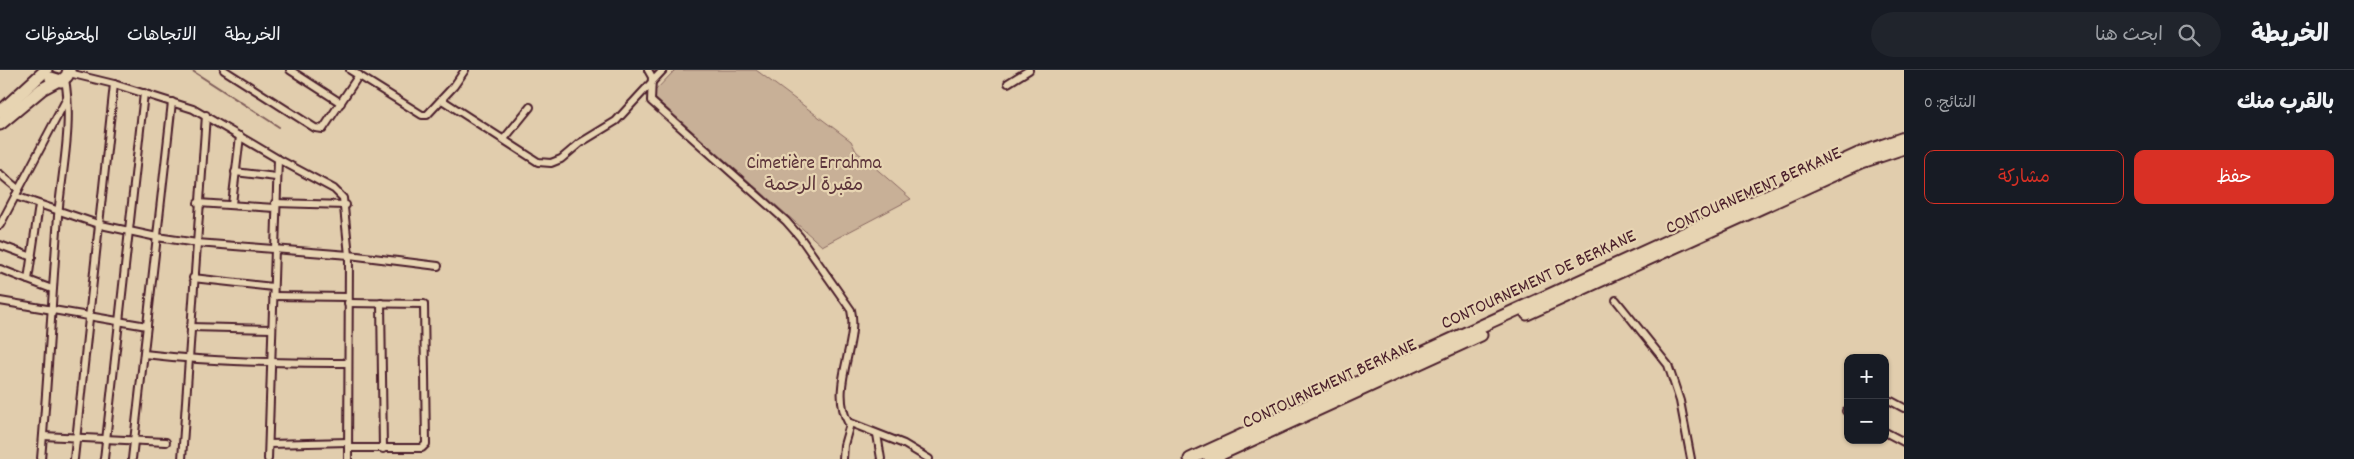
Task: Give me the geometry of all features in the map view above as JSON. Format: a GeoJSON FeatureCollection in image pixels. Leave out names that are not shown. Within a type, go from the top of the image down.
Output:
{"type":"FeatureCollection","features":[{"type":"Feature","properties":{"kind":"highway"},"geometry":{"type":"LineString","coordinates":[[0,112],[47,70],[50,77],[66,74]]}},
{"type":"Feature","properties":{"kind":"highway"},"geometry":{"type":"LineString","coordinates":[[0,124],[42,90],[66,74]]}},
{"type":"Feature","properties":{"kind":"highway","name":"CONTOURNEMENT DE BERKANE"},"geometry":{"type":"LineString","coordinates":[[1190,459],[1858,154],[1904,138]]}},
{"type":"Feature","properties":{"kind":"highway","name":"CONTOURNEMENT BERKANE"},"geometry":{"type":"LineString","coordinates":[[1210,459],[1862,162],[1904,148]]}},
{"type":"Feature","properties":{"kind":"street"},"geometry":{"type":"LineString","coordinates":[[224,70],[315,128],[323,129],[327,126],[359,76]]}},
{"type":"Feature","properties":{"kind":"street"},"geometry":{"type":"LineString","coordinates":[[290,70],[341,103]]}},
{"type":"Feature","properties":{"kind":"street"},"geometry":{"type":"LineString","coordinates":[[350,70],[422,115],[431,113],[465,70]]}},
{"type":"Feature","properties":{"kind":"street"},"geometry":{"type":"LineString","coordinates":[[648,70],[652,77],[650,83],[651,101],[786,221],[800,237],[851,310],[852,324],[844,363],[842,400],[847,420],[850,424],[904,444],[929,459]]}},
{"type":"Feature","properties":{"kind":"street"},"geometry":{"type":"LineString","coordinates":[[442,100],[538,162],[551,163],[561,159],[580,143],[616,121],[663,70]]}},
{"type":"Feature","properties":{"kind":"street"},"geometry":{"type":"LineString","coordinates":[[1008,83],[1028,70]]}},
{"type":"Feature","properties":{"kind":"street"},"geometry":{"type":"LineString","coordinates":[[41,459],[52,289],[68,97],[66,74],[114,84],[206,115],[278,159],[334,189],[343,198],[346,205],[349,255],[348,459]]}},
{"type":"Feature","properties":{"kind":"street"},"geometry":{"type":"LineString","coordinates":[[74,459],[101,225],[114,84]]}},
{"type":"Feature","properties":{"kind":"street"},"geometry":{"type":"LineString","coordinates":[[104,459],[144,93]]}},
{"type":"Feature","properties":{"kind":"street"},"geometry":{"type":"LineString","coordinates":[[0,225],[68,97]]}},
{"type":"Feature","properties":{"kind":"street"},"geometry":{"type":"LineString","coordinates":[[132,459],[172,102]]}},
{"type":"Feature","properties":{"kind":"street"},"geometry":{"type":"LineString","coordinates":[[504,140],[530,108]]}},
{"type":"Feature","properties":{"kind":"street"},"geometry":{"type":"LineString","coordinates":[[182,459],[198,203],[206,115]]}},
{"type":"Feature","properties":{"kind":"street"},"geometry":{"type":"LineString","coordinates":[[232,204],[240,136]]}},
{"type":"Feature","properties":{"kind":"street"},"geometry":{"type":"LineString","coordinates":[[268,459],[278,159]]}},
{"type":"Feature","properties":{"kind":"street"},"geometry":{"type":"LineString","coordinates":[[235,172],[276,177]]}},
{"type":"Feature","properties":{"kind":"street"},"geometry":{"type":"LineString","coordinates":[[0,174],[18,189]]}},
{"type":"Feature","properties":{"kind":"street"},"geometry":{"type":"LineString","coordinates":[[15,196],[101,225],[157,237],[197,243],[349,255],[438,266]]}},
{"type":"Feature","properties":{"kind":"street"},"geometry":{"type":"LineString","coordinates":[[198,203],[346,205]]}},
{"type":"Feature","properties":{"kind":"street"},"geometry":{"type":"LineString","coordinates":[[28,280],[39,205]]}},
{"type":"Feature","properties":{"kind":"street"},"geometry":{"type":"LineString","coordinates":[[0,245],[32,256]]}},
{"type":"Feature","properties":{"kind":"street"},"geometry":{"type":"LineString","coordinates":[[0,269],[52,289]]}},
{"type":"Feature","properties":{"kind":"street"},"geometry":{"type":"LineString","coordinates":[[193,278],[273,287]]}},
{"type":"Feature","properties":{"kind":"street"},"geometry":{"type":"LineString","coordinates":[[269,444],[348,445],[383,449],[422,448],[426,444],[425,307],[421,303],[381,303],[273,296]]}},
{"type":"Feature","properties":{"kind":"street"},"geometry":{"type":"LineString","coordinates":[[1616,300],[1668,365],[1680,401],[1691,459]]}},
{"type":"Feature","properties":{"kind":"street"},"geometry":{"type":"LineString","coordinates":[[0,302],[147,326]]}},
{"type":"Feature","properties":{"kind":"street"},"geometry":{"type":"LineString","coordinates":[[381,303],[383,449]]}},
{"type":"Feature","properties":{"kind":"street"},"geometry":{"type":"LineString","coordinates":[[190,327],[272,329]]}},
{"type":"Feature","properties":{"kind":"street"},"geometry":{"type":"LineString","coordinates":[[144,354],[188,359],[272,363],[348,363]]}},
{"type":"Feature","properties":{"kind":"street"},"geometry":{"type":"LineString","coordinates":[[1891,401],[1904,408]]}},
{"type":"Feature","properties":{"kind":"street"},"geometry":{"type":"LineString","coordinates":[[843,459],[844,445],[850,424]]}},
{"type":"Feature","properties":{"kind":"street"},"geometry":{"type":"LineString","coordinates":[[877,434],[881,459]]}},
{"type":"Feature","properties":{"kind":"street"},"geometry":{"type":"LineString","coordinates":[[1889,434],[1904,442]]}},
{"type":"Feature","properties":{"kind":"street"},"geometry":{"type":"LineString","coordinates":[[43,436],[166,442]]}},
{"type":"Feature","properties":{"kind":"green space","name":"Cimetière Errahma مقبرة الرحمة"},"geometry":{"type":"Polygon","coordinates":[[[675,70],[756,70],[851,141],[856,151],[911,199],[822,246],[654,97],[652,94],[675,70]]]}},
{"type":"Feature","properties":{"kind":"waterway"},"geometry":{"type":"LineString","coordinates":[[191,70],[279,127]]}}]}
